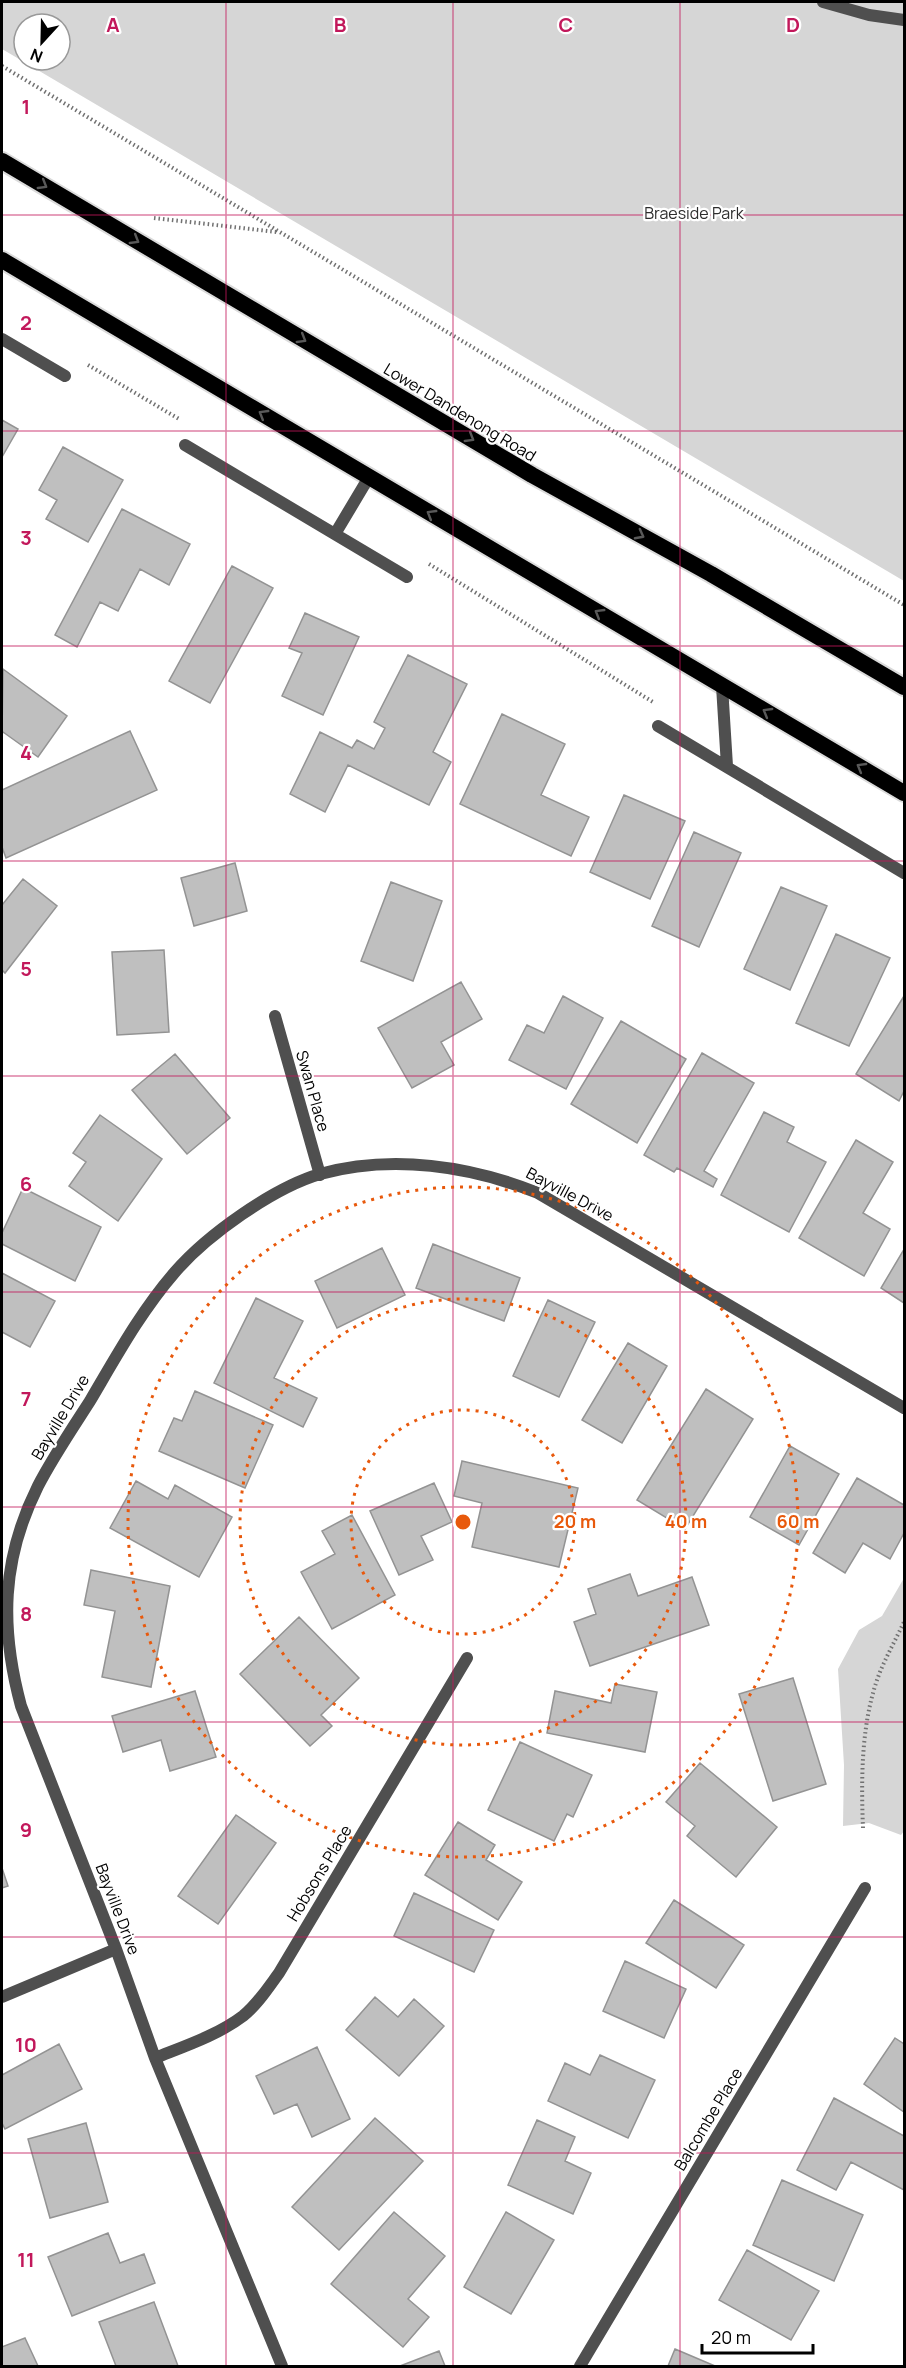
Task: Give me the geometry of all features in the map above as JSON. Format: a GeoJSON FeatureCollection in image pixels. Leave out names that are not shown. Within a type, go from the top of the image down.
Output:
{"type":"FeatureCollection","features":[{"type":"Feature","properties":{"kind":"highway","name":"Lower Dandenong Road"},"geometry":{"type":"LineString","coordinates":[[2,161],[522,469],[711,574],[904,687]]}},
{"type":"Feature","properties":{"kind":"highway"},"geometry":{"type":"LineString","coordinates":[[2,260],[904,793]]}},
{"type":"Feature","properties":{"kind":"street"},"geometry":{"type":"LineString","coordinates":[[823,2],[869,15],[904,20]]}},
{"type":"Feature","properties":{"kind":"street"},"geometry":{"type":"LineString","coordinates":[[859,2],[869,15]]}},
{"type":"Feature","properties":{"kind":"street"},"geometry":{"type":"LineString","coordinates":[[2,339],[65,376]]}},
{"type":"Feature","properties":{"kind":"street"},"geometry":{"type":"LineString","coordinates":[[185,445],[404,575]]}},
{"type":"Feature","properties":{"kind":"street"},"geometry":{"type":"LineString","coordinates":[[335,534],[369,477]]}},
{"type":"Feature","properties":{"kind":"street"},"geometry":{"type":"LineString","coordinates":[[722,686],[727,766]]}},
{"type":"Feature","properties":{"kind":"street"},"geometry":{"type":"LineString","coordinates":[[658,726],[904,873]]}},
{"type":"Feature","properties":{"kind":"street","name":"Swan Place"},"geometry":{"type":"LineString","coordinates":[[275,1016],[320,1174]]}},
{"type":"Feature","properties":{"kind":"street","name":"Bayville Drive"},"geometry":{"type":"LineString","coordinates":[[282,2367],[155,2058],[116,1949],[21,1706],[11,1673],[5,1594],[11,1557],[22,1523],[38,1486],[154,1297],[176,1270],[204,1243],[243,1214],[279,1193],[320,1174],[365,1166],[421,1165],[464,1169],[506,1180],[538,1193],[904,1408]]}},
{"type":"Feature","properties":{"kind":"street","name":"Hobsons Place"},"geometry":{"type":"LineString","coordinates":[[155,2058],[226,2027],[244,2015],[262,1996],[279,1973],[467,1658]]}},
{"type":"Feature","properties":{"kind":"street","name":"Balcombe Place"},"geometry":{"type":"LineString","coordinates":[[580,2367],[865,1888]]}},
{"type":"Feature","properties":{"kind":"street"},"geometry":{"type":"LineString","coordinates":[[2,1997],[116,1949]]}},
{"type":"Feature","properties":{"kind":"path"},"geometry":{"type":"LineString","coordinates":[[2,66],[904,605]]}},
{"type":"Feature","properties":{"kind":"path"},"geometry":{"type":"LineString","coordinates":[[153,218],[280,232]]}},
{"type":"Feature","properties":{"kind":"path"},"geometry":{"type":"LineString","coordinates":[[65,376],[77,358],[183,421],[185,445]]}},
{"type":"Feature","properties":{"kind":"path"},"geometry":{"type":"LineString","coordinates":[[404,575],[410,560],[416,558],[425,561],[655,703]]}},
{"type":"Feature","properties":{"kind":"path"},"geometry":{"type":"LineString","coordinates":[[863,1828],[862,1795],[869,1710],[880,1674],[904,1622]]}},
{"type":"Feature","properties":{"kind":"green space","name":"Braeside Park"},"geometry":{"type":"Polygon","coordinates":[[[2,2],[904,2],[904,581],[41,72],[72,72],[72,12],[12,12],[12,55],[2,49],[2,2]]]}},
{"type":"Feature","properties":{"kind":"green space"},"geometry":{"type":"Polygon","coordinates":[[[904,1578],[904,1831],[901,1835],[869,1823],[843,1826],[844,1765],[838,1669],[859,1630],[882,1616],[904,1578]]]}},
{"type":"Feature","properties":{"kind":"building"},"geometry":{"type":"Polygon","coordinates":[[[2,420],[18,429],[2,457],[2,420]]]}},
{"type":"Feature","properties":{"kind":"building"},"geometry":{"type":"Polygon","coordinates":[[[63,447],[123,480],[88,542],[46,519],[57,500],[39,490],[63,447]]]}},
{"type":"Feature","properties":{"kind":"building"},"geometry":{"type":"Polygon","coordinates":[[[122,509],[190,544],[169,585],[140,569],[118,611],[100,602],[77,647],[55,635],[122,509]]]}},
{"type":"Feature","properties":{"kind":"building"},"geometry":{"type":"Polygon","coordinates":[[[232,566],[273,588],[210,703],[169,681],[232,566]]]}},
{"type":"Feature","properties":{"kind":"building"},"geometry":{"type":"Polygon","coordinates":[[[305,613],[359,637],[323,715],[282,696],[302,653],[289,648],[305,613]]]}},
{"type":"Feature","properties":{"kind":"building"},"geometry":{"type":"Polygon","coordinates":[[[408,655],[467,684],[433,752],[451,762],[429,805],[348,765],[325,812],[290,794],[320,732],[352,748],[357,740],[374,749],[385,728],[374,722],[408,655]]]}},
{"type":"Feature","properties":{"kind":"building"},"geometry":{"type":"Polygon","coordinates":[[[3,669],[67,716],[38,757],[3,732],[2,734],[3,669]]]}},
{"type":"Feature","properties":{"kind":"building"},"geometry":{"type":"Polygon","coordinates":[[[502,714],[565,744],[541,795],[589,817],[571,856],[460,804],[502,714]]]}},
{"type":"Feature","properties":{"kind":"building"},"geometry":{"type":"Polygon","coordinates":[[[130,731],[157,790],[6,858],[2,847],[2,790],[130,731]]]}},
{"type":"Feature","properties":{"kind":"building"},"geometry":{"type":"Polygon","coordinates":[[[624,795],[685,821],[650,899],[590,872],[624,795]]]}},
{"type":"Feature","properties":{"kind":"building"},"geometry":{"type":"Polygon","coordinates":[[[694,832],[741,853],[699,947],[652,926],[694,832]]]}},
{"type":"Feature","properties":{"kind":"building"},"geometry":{"type":"Polygon","coordinates":[[[235,863],[247,911],[194,926],[181,878],[235,863]]]}},
{"type":"Feature","properties":{"kind":"building"},"geometry":{"type":"Polygon","coordinates":[[[23,879],[57,906],[5,973],[2,970],[2,905],[23,879]]]}},
{"type":"Feature","properties":{"kind":"building"},"geometry":{"type":"Polygon","coordinates":[[[391,882],[442,901],[413,981],[361,961],[391,882]]]}},
{"type":"Feature","properties":{"kind":"building"},"geometry":{"type":"Polygon","coordinates":[[[781,887],[827,906],[790,990],[744,969],[781,887]]]}},
{"type":"Feature","properties":{"kind":"building"},"geometry":{"type":"Polygon","coordinates":[[[836,934],[890,958],[849,1046],[796,1023],[836,934]]]}},
{"type":"Feature","properties":{"kind":"building"},"geometry":{"type":"Polygon","coordinates":[[[164,950],[169,1032],[117,1035],[112,952],[164,950]]]}},
{"type":"Feature","properties":{"kind":"building"},"geometry":{"type":"Polygon","coordinates":[[[461,982],[482,1019],[441,1042],[454,1065],[412,1088],[378,1028],[461,982]]]}},
{"type":"Feature","properties":{"kind":"building"},"geometry":{"type":"Polygon","coordinates":[[[563,996],[603,1018],[566,1089],[509,1060],[527,1025],[544,1033],[563,996]]]}},
{"type":"Feature","properties":{"kind":"building"},"geometry":{"type":"Polygon","coordinates":[[[904,996],[904,1091],[899,1101],[856,1074],[904,996]]]}},
{"type":"Feature","properties":{"kind":"building"},"geometry":{"type":"Polygon","coordinates":[[[621,1021],[686,1059],[637,1143],[571,1104],[621,1021]]]}},
{"type":"Feature","properties":{"kind":"building"},"geometry":{"type":"Polygon","coordinates":[[[702,1053],[754,1083],[704,1171],[717,1179],[713,1187],[677,1168],[674,1172],[644,1155],[702,1053]]]}},
{"type":"Feature","properties":{"kind":"building"},"geometry":{"type":"Polygon","coordinates":[[[175,1054],[230,1118],[187,1154],[132,1090],[175,1054]]]}},
{"type":"Feature","properties":{"kind":"building"},"geometry":{"type":"Polygon","coordinates":[[[764,1112],[794,1127],[787,1142],[826,1162],[789,1232],[721,1195],[764,1112]]]}},
{"type":"Feature","properties":{"kind":"building"},"geometry":{"type":"Polygon","coordinates":[[[100,1115],[162,1159],[118,1221],[69,1186],[86,1162],[73,1153],[100,1115]]]}},
{"type":"Feature","properties":{"kind":"building"},"geometry":{"type":"Polygon","coordinates":[[[856,1140],[893,1162],[863,1213],[890,1229],[864,1276],[799,1238],[856,1140]]]}},
{"type":"Feature","properties":{"kind":"building"},"geometry":{"type":"Polygon","coordinates":[[[23,1188],[101,1227],[75,1281],[2,1244],[2,1233],[23,1188]]]}},
{"type":"Feature","properties":{"kind":"building"},"geometry":{"type":"Polygon","coordinates":[[[433,1244],[520,1278],[504,1321],[416,1288],[433,1244]]]}},
{"type":"Feature","properties":{"kind":"building"},"geometry":{"type":"Polygon","coordinates":[[[382,1248],[405,1295],[337,1328],[315,1281],[382,1248]]]}},
{"type":"Feature","properties":{"kind":"building"},"geometry":{"type":"Polygon","coordinates":[[[904,1252],[904,1303],[881,1288],[904,1252]]]}},
{"type":"Feature","properties":{"kind":"building"},"geometry":{"type":"Polygon","coordinates":[[[2,1273],[55,1301],[30,1347],[2,1332],[2,1273]]]}},
{"type":"Feature","properties":{"kind":"building"},"geometry":{"type":"Polygon","coordinates":[[[256,1298],[303,1321],[274,1378],[317,1398],[303,1427],[214,1383],[256,1298]]]}},
{"type":"Feature","properties":{"kind":"building"},"geometry":{"type":"Polygon","coordinates":[[[548,1300],[595,1322],[559,1397],[513,1376],[548,1300]]]}},
{"type":"Feature","properties":{"kind":"building"},"geometry":{"type":"Polygon","coordinates":[[[628,1343],[667,1366],[622,1443],[582,1420],[628,1343]]]}},
{"type":"Feature","properties":{"kind":"building"},"geometry":{"type":"Polygon","coordinates":[[[706,1389],[753,1419],[685,1529],[637,1500],[706,1389]]]}},
{"type":"Feature","properties":{"kind":"building"},"geometry":{"type":"Polygon","coordinates":[[[195,1391],[273,1425],[245,1488],[159,1451],[174,1418],[182,1421],[195,1391]]]}},
{"type":"Feature","properties":{"kind":"building"},"geometry":{"type":"Polygon","coordinates":[[[790,1446],[839,1474],[799,1545],[750,1517],[790,1446]]]}},
{"type":"Feature","properties":{"kind":"building"},"geometry":{"type":"Polygon","coordinates":[[[462,1461],[578,1488],[559,1567],[472,1547],[482,1503],[454,1496],[462,1461]]]}},
{"type":"Feature","properties":{"kind":"building"},"geometry":{"type":"Polygon","coordinates":[[[857,1478],[904,1505],[904,1533],[890,1559],[863,1543],[845,1573],[813,1553],[857,1478]]]}},
{"type":"Feature","properties":{"kind":"building"},"geometry":{"type":"Polygon","coordinates":[[[136,1481],[168,1499],[175,1485],[232,1517],[199,1577],[110,1528],[136,1481]]]}},
{"type":"Feature","properties":{"kind":"building"},"geometry":{"type":"Polygon","coordinates":[[[434,1483],[452,1522],[421,1536],[433,1560],[399,1575],[370,1511],[434,1483]]]}},
{"type":"Feature","properties":{"kind":"building"},"geometry":{"type":"Polygon","coordinates":[[[352,1515],[395,1595],[332,1629],[301,1572],[335,1554],[322,1531],[352,1515]]]}},
{"type":"Feature","properties":{"kind":"building"},"geometry":{"type":"Polygon","coordinates":[[[91,1570],[170,1586],[151,1687],[102,1677],[115,1611],[84,1605],[91,1570]]]}},
{"type":"Feature","properties":{"kind":"building"},"geometry":{"type":"Polygon","coordinates":[[[630,1574],[638,1596],[692,1577],[709,1625],[590,1666],[574,1622],[596,1614],[588,1589],[630,1574]]]}},
{"type":"Feature","properties":{"kind":"building"},"geometry":{"type":"Polygon","coordinates":[[[299,1617],[359,1678],[321,1715],[332,1726],[310,1746],[240,1674],[299,1617]]]}},
{"type":"Feature","properties":{"kind":"building"},"geometry":{"type":"Polygon","coordinates":[[[793,1678],[826,1784],[773,1801],[739,1694],[793,1678]]]}},
{"type":"Feature","properties":{"kind":"building"},"geometry":{"type":"Polygon","coordinates":[[[615,1684],[657,1692],[645,1752],[547,1733],[555,1691],[611,1703],[615,1684]]]}},
{"type":"Feature","properties":{"kind":"building"},"geometry":{"type":"Polygon","coordinates":[[[195,1691],[216,1757],[170,1771],[161,1740],[123,1752],[112,1716],[195,1691]]]}},
{"type":"Feature","properties":{"kind":"building"},"geometry":{"type":"Polygon","coordinates":[[[520,1742],[592,1775],[573,1817],[567,1814],[554,1841],[488,1810],[520,1742]]]}},
{"type":"Feature","properties":{"kind":"building"},"geometry":{"type":"Polygon","coordinates":[[[700,1763],[777,1827],[736,1877],[687,1836],[695,1826],[666,1802],[700,1763]]]}},
{"type":"Feature","properties":{"kind":"building"},"geometry":{"type":"Polygon","coordinates":[[[236,1815],[276,1843],[218,1924],[178,1896],[236,1815]]]}},
{"type":"Feature","properties":{"kind":"building"},"geometry":{"type":"Polygon","coordinates":[[[458,1822],[495,1845],[486,1860],[522,1882],[498,1920],[425,1875],[458,1822]]]}},
{"type":"Feature","properties":{"kind":"building"},"geometry":{"type":"Polygon","coordinates":[[[2,1868],[8,1886],[2,1888],[2,1868]]]}},
{"type":"Feature","properties":{"kind":"building"},"geometry":{"type":"Polygon","coordinates":[[[414,1893],[494,1930],[474,1972],[394,1936],[414,1893]]]}},
{"type":"Feature","properties":{"kind":"building"},"geometry":{"type":"Polygon","coordinates":[[[674,1900],[744,1945],[716,1988],[646,1943],[674,1900]]]}},
{"type":"Feature","properties":{"kind":"building"},"geometry":{"type":"Polygon","coordinates":[[[625,1961],[686,1989],[664,2038],[603,2011],[625,1961]]]}},
{"type":"Feature","properties":{"kind":"building"},"geometry":{"type":"Polygon","coordinates":[[[375,1997],[398,2017],[414,1999],[444,2026],[399,2076],[346,2030],[375,1997]]]}},
{"type":"Feature","properties":{"kind":"building"},"geometry":{"type":"Polygon","coordinates":[[[895,2038],[904,2044],[904,2112],[864,2084],[895,2038]]]}},
{"type":"Feature","properties":{"kind":"building"},"geometry":{"type":"Polygon","coordinates":[[[59,2044],[82,2089],[5,2129],[2,2123],[2,2075],[59,2044]]]}},
{"type":"Feature","properties":{"kind":"building"},"geometry":{"type":"Polygon","coordinates":[[[317,2047],[350,2119],[312,2137],[297,2104],[274,2114],[256,2076],[317,2047]]]}},
{"type":"Feature","properties":{"kind":"building"},"geometry":{"type":"Polygon","coordinates":[[[600,2055],[655,2080],[628,2138],[548,2101],[565,2063],[590,2075],[600,2055]]]}},
{"type":"Feature","properties":{"kind":"building"},"geometry":{"type":"Polygon","coordinates":[[[834,2098],[904,2136],[904,2190],[851,2162],[836,2190],[797,2170],[834,2098]]]}},
{"type":"Feature","properties":{"kind":"building"},"geometry":{"type":"Polygon","coordinates":[[[375,2118],[423,2161],[339,2250],[292,2207],[375,2118]]]}},
{"type":"Feature","properties":{"kind":"building"},"geometry":{"type":"Polygon","coordinates":[[[537,2120],[575,2137],[565,2161],[591,2173],[573,2214],[508,2185],[537,2120]]]}},
{"type":"Feature","properties":{"kind":"building"},"geometry":{"type":"Polygon","coordinates":[[[86,2123],[108,2202],[50,2218],[28,2139],[86,2123]]]}},
{"type":"Feature","properties":{"kind":"building"},"geometry":{"type":"Polygon","coordinates":[[[782,2180],[863,2215],[834,2281],[753,2245],[782,2180]]]}},
{"type":"Feature","properties":{"kind":"building"},"geometry":{"type":"Polygon","coordinates":[[[394,2212],[445,2256],[408,2299],[429,2317],[403,2347],[331,2284],[394,2212]]]}},
{"type":"Feature","properties":{"kind":"building"},"geometry":{"type":"Polygon","coordinates":[[[506,2212],[554,2240],[511,2314],[464,2287],[506,2212]]]}},
{"type":"Feature","properties":{"kind":"building"},"geometry":{"type":"Polygon","coordinates":[[[108,2233],[120,2263],[144,2254],[155,2283],[72,2316],[48,2257],[108,2233]]]}},
{"type":"Feature","properties":{"kind":"building"},"geometry":{"type":"Polygon","coordinates":[[[747,2250],[819,2291],[791,2340],[719,2300],[747,2250]]]}},
{"type":"Feature","properties":{"kind":"building"},"geometry":{"type":"Polygon","coordinates":[[[154,2302],[178,2366],[116,2366],[99,2322],[154,2302]]]}},
{"type":"Feature","properties":{"kind":"building"},"geometry":{"type":"Polygon","coordinates":[[[25,2338],[38,2366],[2,2366],[2,2347],[25,2338]]]}},
{"type":"Feature","properties":{"kind":"building"},"geometry":{"type":"Polygon","coordinates":[[[675,2349],[715,2366],[668,2366],[675,2349]]]}},
{"type":"Feature","properties":{"kind":"building"},"geometry":{"type":"Polygon","coordinates":[[[439,2351],[445,2366],[400,2366],[439,2351]]]}}]}
